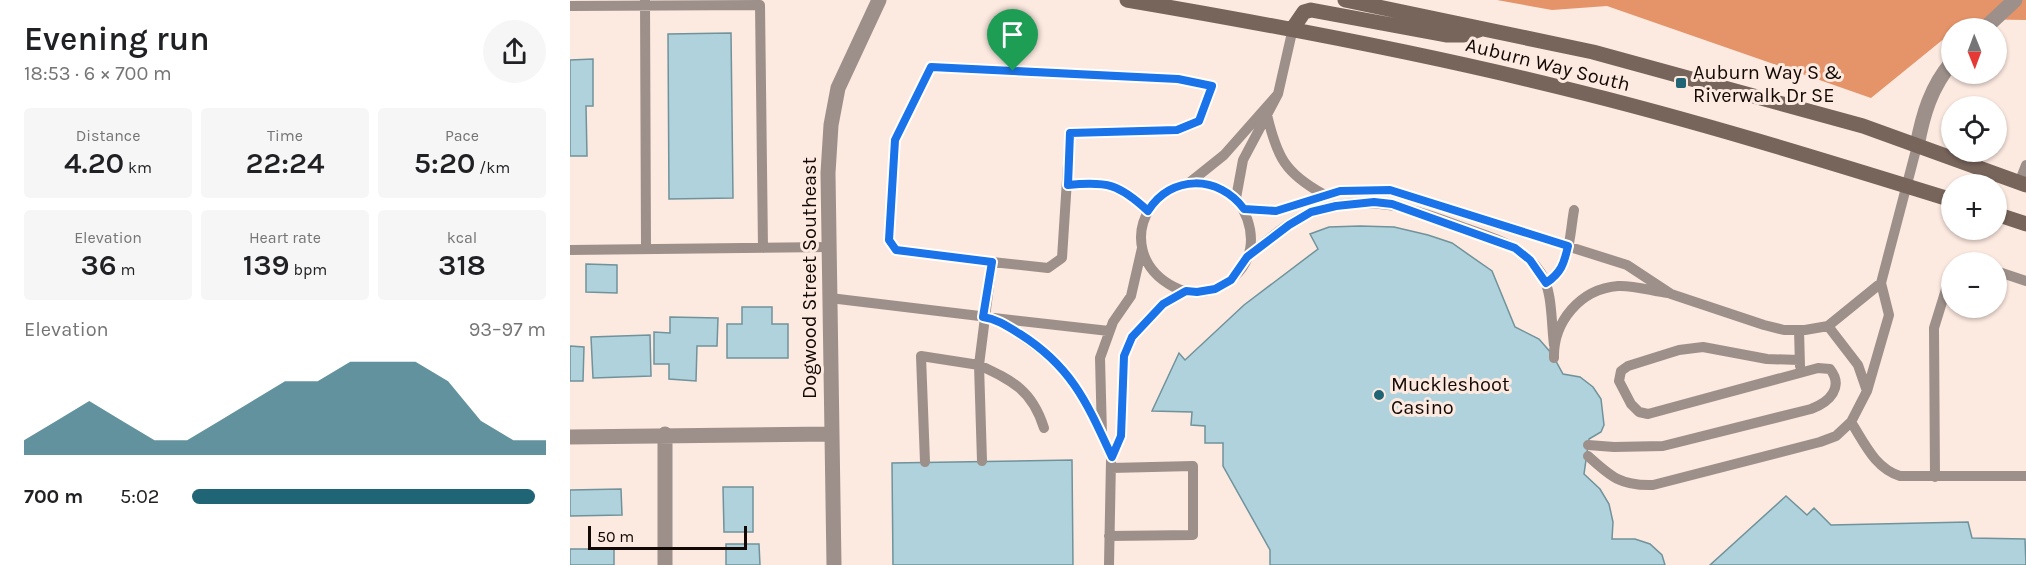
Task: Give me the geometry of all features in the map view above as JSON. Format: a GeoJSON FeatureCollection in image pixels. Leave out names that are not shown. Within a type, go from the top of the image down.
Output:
{"type":"FeatureCollection","features":[{"type":"Feature","properties":{"kind":"main road","name":"Auburn Way South"},"geometry":{"type":"LineString","coordinates":[[1127,0],[1293,28],[1563,88],[1759,140],[1941,197]]}},
{"type":"Feature","properties":{"kind":"main road","name":"Auburn Way South"},"geometry":{"type":"LineString","coordinates":[[1345,0],[1604,55],[1863,126],[2023,184]]}},
{"type":"Feature","properties":{"kind":"main road"},"geometry":{"type":"LineString","coordinates":[[1293,28],[1304,12],[1311,10],[1446,35],[1474,33],[1482,29]]}},
{"type":"Feature","properties":{"kind":"main road"},"geometry":{"type":"LineString","coordinates":[[2007,218],[2026,224]]}},
{"type":"Feature","properties":{"kind":"street","name":"Dogwood Street Southeast"},"geometry":{"type":"LineString","coordinates":[[834,565],[828,173],[831,126],[838,88],[879,0]]}},
{"type":"Feature","properties":{"kind":"street"},"geometry":{"type":"LineString","coordinates":[[1996,18],[2015,0]]}},
{"type":"Feature","properties":{"kind":"street"},"geometry":{"type":"LineString","coordinates":[[1917,146],[1929,99],[1941,75]]}},
{"type":"Feature","properties":{"kind":"street"},"geometry":{"type":"LineString","coordinates":[[665,434],[665,565]]}},
{"type":"Feature","properties":{"kind":"street"},"geometry":{"type":"LineString","coordinates":[[570,436],[832,434]]}},
{"type":"Feature","properties":{"kind":"lane"},"geometry":{"type":"LineString","coordinates":[[570,6],[645,3],[760,5],[763,248]]}},
{"type":"Feature","properties":{"kind":"lane"},"geometry":{"type":"LineString","coordinates":[[645,3],[645,249]]}},
{"type":"Feature","properties":{"kind":"lane"},"geometry":{"type":"LineString","coordinates":[[1236,198],[1243,160],[1278,94],[1293,28]]}},
{"type":"Feature","properties":{"kind":"lane"},"geometry":{"type":"LineString","coordinates":[[931,67],[1178,79],[1212,86],[1199,121],[1177,130],[1070,133],[1068,185],[1062,258],[1048,268],[896,250],[889,240],[895,140],[931,67]]}},
{"type":"Feature","properties":{"kind":"lane"},"geometry":{"type":"LineString","coordinates":[[1189,183],[1224,156],[1278,94]]}},
{"type":"Feature","properties":{"kind":"lane"},"geometry":{"type":"LineString","coordinates":[[1267,115],[1274,142],[1289,171],[1301,182],[1323,194]]}},
{"type":"Feature","properties":{"kind":"lane"},"geometry":{"type":"LineString","coordinates":[[1799,360],[1767,359],[1703,347],[1679,350],[1628,366],[1621,372],[1619,381],[1631,404],[1640,412],[1648,414],[1818,368],[1830,369],[1837,378],[1837,387],[1823,404],[1663,446],[1588,450],[1615,479],[1636,486],[1653,485],[1836,436],[1851,422],[1868,391],[1889,315],[1881,283],[1917,146]]}},
{"type":"Feature","properties":{"kind":"lane"},"geometry":{"type":"LineString","coordinates":[[2023,184],[2026,165]]}},
{"type":"Feature","properties":{"kind":"lane"},"geometry":{"type":"LineString","coordinates":[[1247,257],[1251,231],[1244,209],[1236,198],[1221,188],[1203,182],[1189,183],[1168,190],[1154,201],[1148,211],[1141,234],[1142,247],[1150,268],[1163,281],[1186,291],[1197,292],[1223,285],[1237,273],[1247,257],[1289,225],[1311,212],[1336,206],[1374,202],[1415,210],[1515,248],[1530,260],[1546,283],[1554,358]]}},
{"type":"Feature","properties":{"kind":"lane"},"geometry":{"type":"LineString","coordinates":[[1068,185],[1092,183],[1125,190],[1148,211]]}},
{"type":"Feature","properties":{"kind":"lane"},"geometry":{"type":"LineString","coordinates":[[1244,209],[1276,211],[1323,194],[1371,189],[1390,190],[1627,265],[1671,294]]}},
{"type":"Feature","properties":{"kind":"lane"},"geometry":{"type":"LineString","coordinates":[[1546,283],[1559,274],[1568,246],[1574,210]]}},
{"type":"Feature","properties":{"kind":"lane"},"geometry":{"type":"LineString","coordinates":[[570,250],[829,247]]}},
{"type":"Feature","properties":{"kind":"lane"},"geometry":{"type":"LineString","coordinates":[[1102,430],[1100,358],[1109,331],[1131,296],[1142,247]]}},
{"type":"Feature","properties":{"kind":"lane"},"geometry":{"type":"LineString","coordinates":[[982,461],[979,365],[983,317],[992,262]]}},
{"type":"Feature","properties":{"kind":"lane"},"geometry":{"type":"LineString","coordinates":[[2007,275],[2026,281]]}},
{"type":"Feature","properties":{"kind":"lane"},"geometry":{"type":"LineString","coordinates":[[1554,345],[1570,310],[1599,290],[1619,286],[1671,294],[1764,325],[1799,330],[1828,326],[1881,283]]}},
{"type":"Feature","properties":{"kind":"lane"},"geometry":{"type":"LineString","coordinates":[[1111,462],[1121,436],[1124,356],[1132,337],[1163,304],[1186,291]]}},
{"type":"Feature","properties":{"kind":"lane"},"geometry":{"type":"LineString","coordinates":[[830,298],[1109,331]]}},
{"type":"Feature","properties":{"kind":"lane"},"geometry":{"type":"LineString","coordinates":[[1935,477],[1934,328],[1941,305]]}},
{"type":"Feature","properties":{"kind":"lane"},"geometry":{"type":"LineString","coordinates":[[994,318],[1042,348],[1059,364],[1077,386],[1102,430],[1111,462],[1109,565]]}},
{"type":"Feature","properties":{"kind":"lane"},"geometry":{"type":"LineString","coordinates":[[1828,326],[1858,364],[1868,391]]}},
{"type":"Feature","properties":{"kind":"lane"},"geometry":{"type":"LineString","coordinates":[[1799,330],[1801,372]]}},
{"type":"Feature","properties":{"kind":"lane"},"geometry":{"type":"LineString","coordinates":[[925,462],[921,356],[979,365],[1005,378],[1024,392],[1037,406],[1044,428]]}},
{"type":"Feature","properties":{"kind":"lane"},"geometry":{"type":"LineString","coordinates":[[1851,422],[1878,464],[1900,476],[2026,476]]}},
{"type":"Feature","properties":{"kind":"lane"},"geometry":{"type":"LineString","coordinates":[[1109,536],[1193,535],[1193,466],[1111,462]]}},
{"type":"Feature","properties":{"kind":"shaded area"},"geometry":{"type":"Polygon","coordinates":[[[1497,0],[2026,0],[2026,20],[1941,18],[1941,41],[1871,98],[1607,6],[1552,10],[1497,0]]]}},
{"type":"Feature","properties":{"kind":"building"},"geometry":{"type":"Polygon","coordinates":[[[731,33],[733,198],[669,199],[668,34],[731,33]]]}},
{"type":"Feature","properties":{"kind":"building"},"geometry":{"type":"Polygon","coordinates":[[[593,59],[593,106],[586,106],[587,156],[570,156],[570,60],[593,59]]]}},
{"type":"Feature","properties":{"kind":"building","name":"Muckleshoot Casino"},"geometry":{"type":"Polygon","coordinates":[[[1329,227],[1394,227],[1452,243],[1492,271],[1515,327],[1539,339],[1552,354],[1563,374],[1580,377],[1593,387],[1601,399],[1604,425],[1601,432],[1589,439],[1584,474],[1600,489],[1609,504],[1613,522],[1612,539],[1635,539],[1650,544],[1662,555],[1665,565],[1270,565],[1270,550],[1223,466],[1223,443],[1205,443],[1205,426],[1191,425],[1192,412],[1152,411],[1179,353],[1185,360],[1244,305],[1318,249],[1310,234],[1329,227]]]}},
{"type":"Feature","properties":{"kind":"building"},"geometry":{"type":"Polygon","coordinates":[[[586,264],[617,265],[617,293],[586,292],[586,264]]]}},
{"type":"Feature","properties":{"kind":"building"},"geometry":{"type":"Polygon","coordinates":[[[742,307],[772,307],[772,324],[788,324],[788,358],[727,358],[727,324],[742,324],[742,307]]]}},
{"type":"Feature","properties":{"kind":"building"},"geometry":{"type":"Polygon","coordinates":[[[670,317],[718,318],[717,346],[697,346],[696,381],[669,379],[669,364],[654,364],[654,332],[670,333],[670,317]]]}},
{"type":"Feature","properties":{"kind":"building"},"geometry":{"type":"Polygon","coordinates":[[[650,335],[651,376],[593,378],[591,337],[650,335]]]}},
{"type":"Feature","properties":{"kind":"building"},"geometry":{"type":"Polygon","coordinates":[[[570,346],[584,347],[583,381],[570,381],[570,346]]]}},
{"type":"Feature","properties":{"kind":"building"},"geometry":{"type":"Polygon","coordinates":[[[1072,460],[1073,565],[893,565],[892,463],[1072,460]]]}},
{"type":"Feature","properties":{"kind":"building"},"geometry":{"type":"Polygon","coordinates":[[[723,487],[753,487],[753,532],[724,532],[723,487]]]}},
{"type":"Feature","properties":{"kind":"building"},"geometry":{"type":"Polygon","coordinates":[[[621,489],[622,515],[570,516],[570,490],[621,489]]]}},
{"type":"Feature","properties":{"kind":"building"},"geometry":{"type":"Polygon","coordinates":[[[1786,496],[1807,515],[1814,508],[1831,525],[1968,522],[1972,538],[2025,539],[2026,565],[1710,565],[1786,496]]]}},
{"type":"Feature","properties":{"kind":"building"},"geometry":{"type":"Polygon","coordinates":[[[726,544],[759,544],[760,565],[726,565],[726,544]]]}},
{"type":"Feature","properties":{"kind":"building"},"geometry":{"type":"Polygon","coordinates":[[[570,549],[614,549],[614,565],[570,565],[570,549]]]}},
{"type":"Feature","properties":{"kind":"place","name":"Auburn Way S & Riverwalk Dr SE"},"geometry":{"type":"Point","coordinates":[1681,83]}},
{"type":"Feature","properties":{"kind":"place","name":"Muckleshoot Casino"},"geometry":{"type":"Point","coordinates":[1379,395]}},
{"type":"Feature","properties":{"kind":"route"},"geometry":{"type":"LineString","coordinates":[[931,67],[1013,71],[1178,79],[1212,86],[1199,121],[1177,130],[1070,133],[1068,185],[1092,183],[1125,190],[1148,211],[1154,201],[1168,190],[1185,183],[1203,182],[1221,188],[1236,198],[1244,209],[1276,211],[1323,194],[1371,189],[1390,190],[1544,241],[1568,246],[1564,264],[1559,274],[1546,283],[1530,260],[1515,248],[1415,210],[1392,204],[1374,202],[1336,206],[1311,212],[1289,225],[1247,257],[1243,266],[1231,280],[1215,289],[1186,291],[1163,304],[1132,337],[1124,356],[1121,436],[1112,457],[1102,430],[1077,386],[1059,364],[1042,348],[994,318],[983,317],[992,262],[896,250],[889,240],[895,140],[931,67]]}}]}
